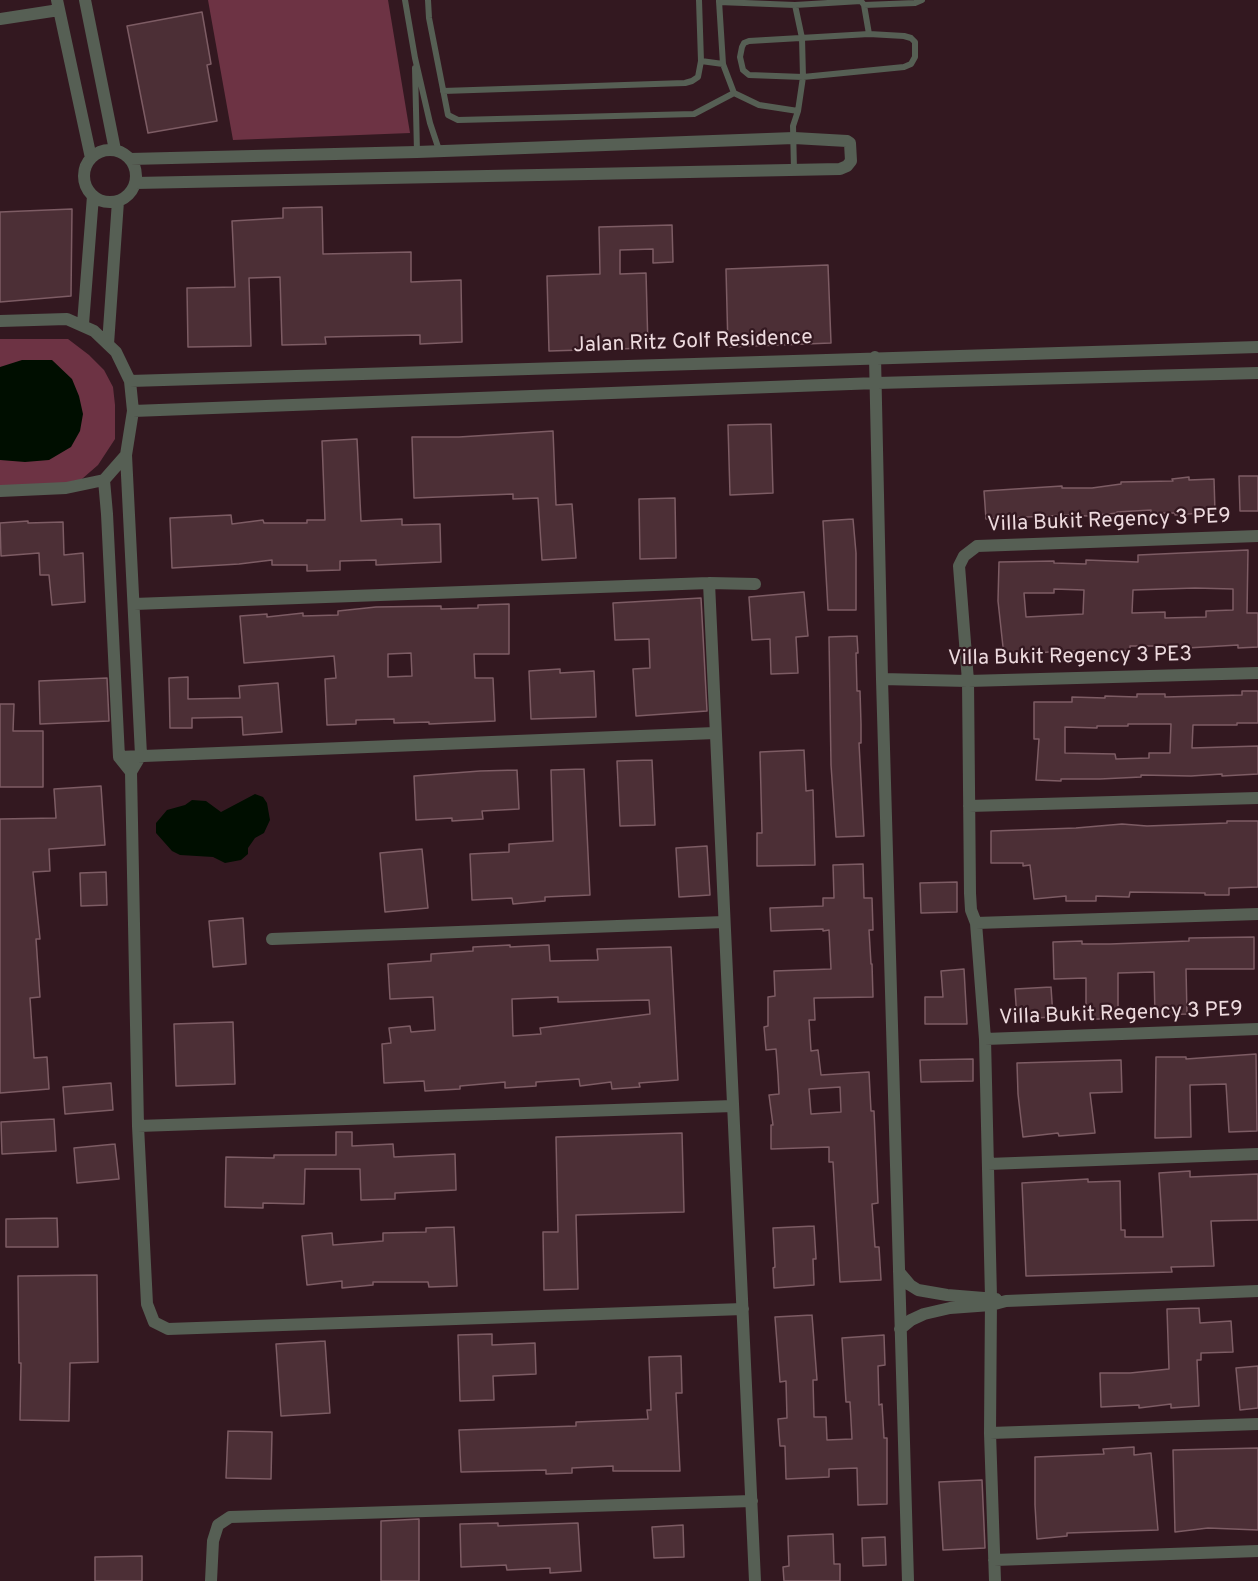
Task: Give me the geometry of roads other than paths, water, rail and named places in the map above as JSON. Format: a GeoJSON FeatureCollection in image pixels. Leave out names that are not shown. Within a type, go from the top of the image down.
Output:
{"type":"FeatureCollection","features":[{"type":"Feature","properties":{"kind":"street"},"geometry":{"type":"LineString","coordinates":[[85,0],[115,150]]}},
{"type":"Feature","properties":{"kind":"street"},"geometry":{"type":"LineString","coordinates":[[0,19],[58,5],[91,158]]}},
{"type":"Feature","properties":{"kind":"street"},"geometry":{"type":"LineString","coordinates":[[130,159],[136,174],[132,191],[118,201],[109,202],[93,196],[88,189],[84,173],[91,158],[98,153],[115,150],[130,159],[417,152],[794,138],[847,141],[850,143],[851,161],[847,166],[840,168],[794,170],[135,183]]}},
{"type":"Feature","properties":{"kind":"street"},"geometry":{"type":"LineString","coordinates":[[83,324],[93,196]]}},
{"type":"Feature","properties":{"kind":"street"},"geometry":{"type":"LineString","coordinates":[[108,344],[118,201]]}},
{"type":"Feature","properties":{"kind":"street"},"geometry":{"type":"LineString","coordinates":[[0,321],[67,319],[83,324],[116,352],[130,381],[133,411],[126,455],[141,755],[131,772],[138,1126],[147,1304],[154,1322],[168,1329],[742,1309]]}},
{"type":"Feature","properties":{"kind":"street","name":"Jalan Ritz Golf Residence"},"geometry":{"type":"LineString","coordinates":[[130,381],[1258,347]]}},
{"type":"Feature","properties":{"kind":"street"},"geometry":{"type":"LineString","coordinates":[[875,357],[908,1581]]}},
{"type":"Feature","properties":{"kind":"street"},"geometry":{"type":"LineString","coordinates":[[133,411],[877,383],[1258,373]]}},
{"type":"Feature","properties":{"kind":"street"},"geometry":{"type":"LineString","coordinates":[[0,491],[66,488],[104,480],[126,455]]}},
{"type":"Feature","properties":{"kind":"street"},"geometry":{"type":"LineString","coordinates":[[104,480],[119,757],[131,772]]}},
{"type":"Feature","properties":{"kind":"street","name":"Villa Bukit Regency 3 PE9"},"geometry":{"type":"LineString","coordinates":[[994,1581],[985,1039],[976,923],[971,910],[970,893],[968,681],[959,566],[964,556],[977,546],[1258,536]]}},
{"type":"Feature","properties":{"kind":"street"},"geometry":{"type":"LineString","coordinates":[[134,604],[709,583],[755,584]]}},
{"type":"Feature","properties":{"kind":"street"},"geometry":{"type":"LineString","coordinates":[[709,583],[755,1581]]}},
{"type":"Feature","properties":{"kind":"street","name":"Villa Bukit Regency 3 PE3"},"geometry":{"type":"LineString","coordinates":[[882,679],[968,681],[1258,673]]}},
{"type":"Feature","properties":{"kind":"street"},"geometry":{"type":"LineString","coordinates":[[119,757],[716,733]]}},
{"type":"Feature","properties":{"kind":"street"},"geometry":{"type":"LineString","coordinates":[[969,806],[1258,798]]}},
{"type":"Feature","properties":{"kind":"street"},"geometry":{"type":"LineString","coordinates":[[976,923],[1258,914]]}},
{"type":"Feature","properties":{"kind":"street"},"geometry":{"type":"LineString","coordinates":[[272,939],[724,922]]}},
{"type":"Feature","properties":{"kind":"street","name":"Villa Bukit Regency 3 PE9"},"geometry":{"type":"LineString","coordinates":[[985,1039],[1258,1029]]}},
{"type":"Feature","properties":{"kind":"street"},"geometry":{"type":"LineString","coordinates":[[138,1126],[733,1106]]}},
{"type":"Feature","properties":{"kind":"street"},"geometry":{"type":"LineString","coordinates":[[988,1164],[1258,1154]]}},
{"type":"Feature","properties":{"kind":"street"},"geometry":{"type":"LineString","coordinates":[[898,1272],[910,1286],[918,1290],[991,1301],[1258,1292]]}},
{"type":"Feature","properties":{"kind":"street"},"geometry":{"type":"LineString","coordinates":[[900,1329],[911,1320],[924,1314],[991,1301]]}},
{"type":"Feature","properties":{"kind":"street"},"geometry":{"type":"LineString","coordinates":[[990,1433],[1258,1424]]}},
{"type":"Feature","properties":{"kind":"street"},"geometry":{"type":"LineString","coordinates":[[211,1581],[213,1541],[218,1525],[230,1518],[752,1501]]}},
{"type":"Feature","properties":{"kind":"street"},"geometry":{"type":"LineString","coordinates":[[994,1560],[1258,1551]]}},
{"type":"Feature","properties":{"kind":"lane"},"geometry":{"type":"LineString","coordinates":[[405,0],[414,58],[439,150]]}},
{"type":"Feature","properties":{"kind":"lane"},"geometry":{"type":"LineString","coordinates":[[428,0],[429,18],[448,115],[458,120],[694,114],[734,93]]}},
{"type":"Feature","properties":{"kind":"lane"},"geometry":{"type":"LineString","coordinates":[[443,91],[685,83],[698,77],[699,0]]}},
{"type":"Feature","properties":{"kind":"lane"},"geometry":{"type":"LineString","coordinates":[[864,5],[915,3],[922,0]]}},
{"type":"Feature","properties":{"kind":"lane"},"geometry":{"type":"LineString","coordinates":[[798,111],[759,105],[734,93],[723,64],[719,1],[795,5],[861,1],[864,5],[869,34]]}},
{"type":"Feature","properties":{"kind":"lane"},"geometry":{"type":"LineString","coordinates":[[794,170],[793,126],[798,111],[803,77],[802,38],[795,5]]}},
{"type":"Feature","properties":{"kind":"lane"},"geometry":{"type":"LineString","coordinates":[[869,34],[911,38],[915,42],[915,57],[911,64],[904,67],[803,77],[748,75],[743,70],[740,57],[744,43],[748,41],[869,34]]}},
{"type":"Feature","properties":{"kind":"lane"},"geometry":{"type":"LineString","coordinates":[[414,58],[417,152]]}},
{"type":"Feature","properties":{"kind":"lane"},"geometry":{"type":"LineString","coordinates":[[700,61],[723,64]]}}]}
